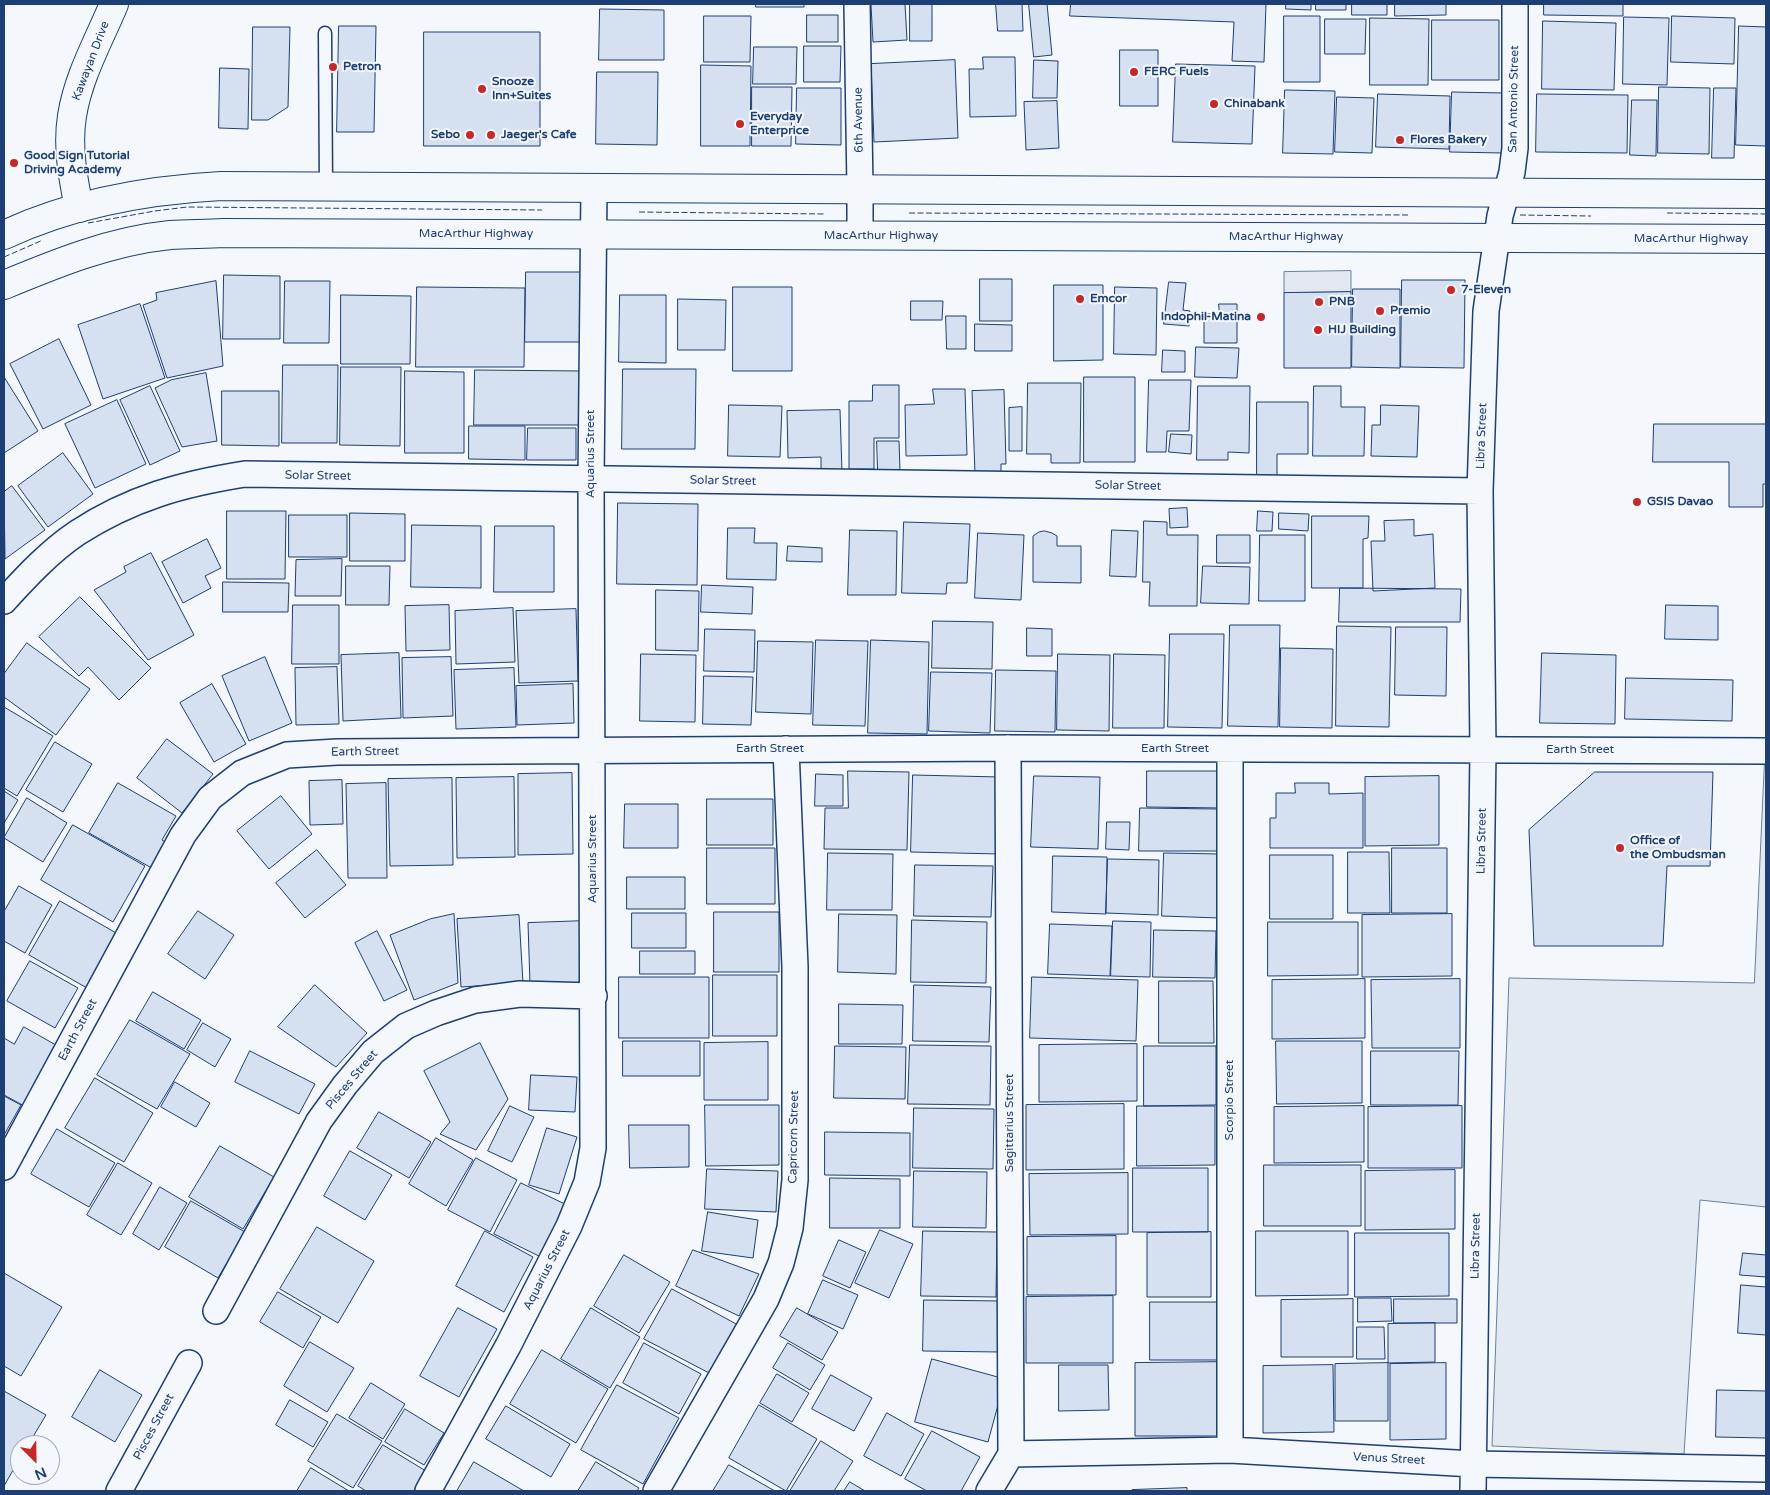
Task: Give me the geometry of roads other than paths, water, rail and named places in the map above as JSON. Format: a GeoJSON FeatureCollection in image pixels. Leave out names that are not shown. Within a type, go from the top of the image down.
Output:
{"type":"FeatureCollection","features":[{"type":"Feature","properties":{"kind":"main road","name":"Kawayan Drive"},"geometry":{"type":"LineString","coordinates":[[79,208],[71,167],[70,133],[72,116],[82,79],[114,4]]}},
{"type":"Feature","properties":{"kind":"main road"},"geometry":{"type":"LineString","coordinates":[[4,235],[57,215],[117,198],[189,188],[221,186],[1766,194]]}},
{"type":"Feature","properties":{"kind":"main road","name":"MacArthur Highway"},"geometry":{"type":"LineString","coordinates":[[4,285],[93,250],[170,236],[224,233],[1766,239]]}},
{"type":"Feature","properties":{"kind":"street","name":"6th Avenue"},"geometry":{"type":"LineString","coordinates":[[857,4],[860,236]]}},
{"type":"Feature","properties":{"kind":"street","name":"San Antonio Street"},"geometry":{"type":"LineString","coordinates":[[1506,193],[1512,172],[1515,148],[1515,4]]}},
{"type":"Feature","properties":{"kind":"street","name":"Aquarius Street"},"geometry":{"type":"LineString","coordinates":[[428,1491],[540,1285],[569,1226],[587,1182],[593,1139],[591,480],[594,188]]}},
{"type":"Feature","properties":{"kind":"street","name":"Libra Street"},"geometry":{"type":"LineString","coordinates":[[1473,1491],[1483,750],[1480,491],[1486,311],[1500,216],[1506,193]]}},
{"type":"Feature","properties":{"kind":"street","name":"Solar Street"},"geometry":{"type":"LineString","coordinates":[[4,601],[42,561],[76,534],[122,507],[158,493],[203,481],[245,474],[1480,491]]}},
{"type":"Feature","properties":{"kind":"street","name":"Earth Street"},"geometry":{"type":"LineString","coordinates":[[4,1167],[183,835],[210,798],[242,773],[287,755],[337,752],[1008,748],[1766,752]]}},
{"type":"Feature","properties":{"kind":"street","name":"Sagittarius Street"},"geometry":{"type":"LineString","coordinates":[[1008,748],[1012,1454]]}},
{"type":"Feature","properties":{"kind":"street","name":"Capricorn Street"},"geometry":{"type":"LineString","coordinates":[[656,1491],[766,1299],[781,1263],[790,1228],[795,1180],[795,967],[786,749]]}},
{"type":"Feature","properties":{"kind":"street","name":"Scorpio Street"},"geometry":{"type":"LineString","coordinates":[[1230,749],[1230,1450]]}},
{"type":"Feature","properties":{"kind":"street","name":"Pisces Street"},"geometry":{"type":"LineString","coordinates":[[216,1311],[319,1121],[373,1052],[406,1026],[436,1013],[475,1000],[520,994],[594,996]]}},
{"type":"Feature","properties":{"kind":"street","name":"Pisces Street"},"geometry":{"type":"LineString","coordinates":[[119,1491],[189,1363]]}},
{"type":"Feature","properties":{"kind":"street","name":"Venus Street"},"geometry":{"type":"LineString","coordinates":[[1012,1454],[1230,1450],[1473,1464],[1766,1469]]}},
{"type":"Feature","properties":{"kind":"street"},"geometry":{"type":"LineString","coordinates":[[989,1491],[1012,1454]]}},
{"type":"Feature","properties":{"kind":"lane"},"geometry":{"type":"LineString","coordinates":[[325,33],[326,187]]}},
{"type":"Feature","properties":{"kind":"place","name":"Petron"},"geometry":{"type":"Point","coordinates":[333,67]}},
{"type":"Feature","properties":{"kind":"place","name":"FERC Fuels"},"geometry":{"type":"Point","coordinates":[1134,72]}},
{"type":"Feature","properties":{"kind":"place","name":"Snooze Inn+Suites"},"geometry":{"type":"Point","coordinates":[482,89]}},
{"type":"Feature","properties":{"kind":"place","name":"Chinabank"},"geometry":{"type":"Point","coordinates":[1214,104]}},
{"type":"Feature","properties":{"kind":"place","name":"Everyday Enterprice"},"geometry":{"type":"Point","coordinates":[740,124]}},
{"type":"Feature","properties":{"kind":"place","name":"Sebo"},"geometry":{"type":"Point","coordinates":[470,135]}},
{"type":"Feature","properties":{"kind":"place","name":"Jaeger's Cafe"},"geometry":{"type":"Point","coordinates":[491,135]}},
{"type":"Feature","properties":{"kind":"place","name":"Flores Bakery"},"geometry":{"type":"Point","coordinates":[1400,140]}},
{"type":"Feature","properties":{"kind":"place","name":"Good Sign Tutorial Driving Academy"},"geometry":{"type":"Point","coordinates":[14,163]}},
{"type":"Feature","properties":{"kind":"place","name":"7-Eleven"},"geometry":{"type":"Point","coordinates":[1451,290]}},
{"type":"Feature","properties":{"kind":"place","name":"Emcor"},"geometry":{"type":"Point","coordinates":[1080,299]}},
{"type":"Feature","properties":{"kind":"place","name":"PNB"},"geometry":{"type":"Point","coordinates":[1319,302]}},
{"type":"Feature","properties":{"kind":"place","name":"Premio"},"geometry":{"type":"Point","coordinates":[1380,311]}},
{"type":"Feature","properties":{"kind":"place","name":"Indophil-Matina"},"geometry":{"type":"Point","coordinates":[1261,317]}},
{"type":"Feature","properties":{"kind":"place","name":"HIJ Building"},"geometry":{"type":"Point","coordinates":[1318,330]}},
{"type":"Feature","properties":{"kind":"place","name":"GSIS Davao"},"geometry":{"type":"Point","coordinates":[1637,502]}},
{"type":"Feature","properties":{"kind":"place","name":"Office of the Ombudsman"},"geometry":{"type":"Point","coordinates":[1620,848]}}]}
